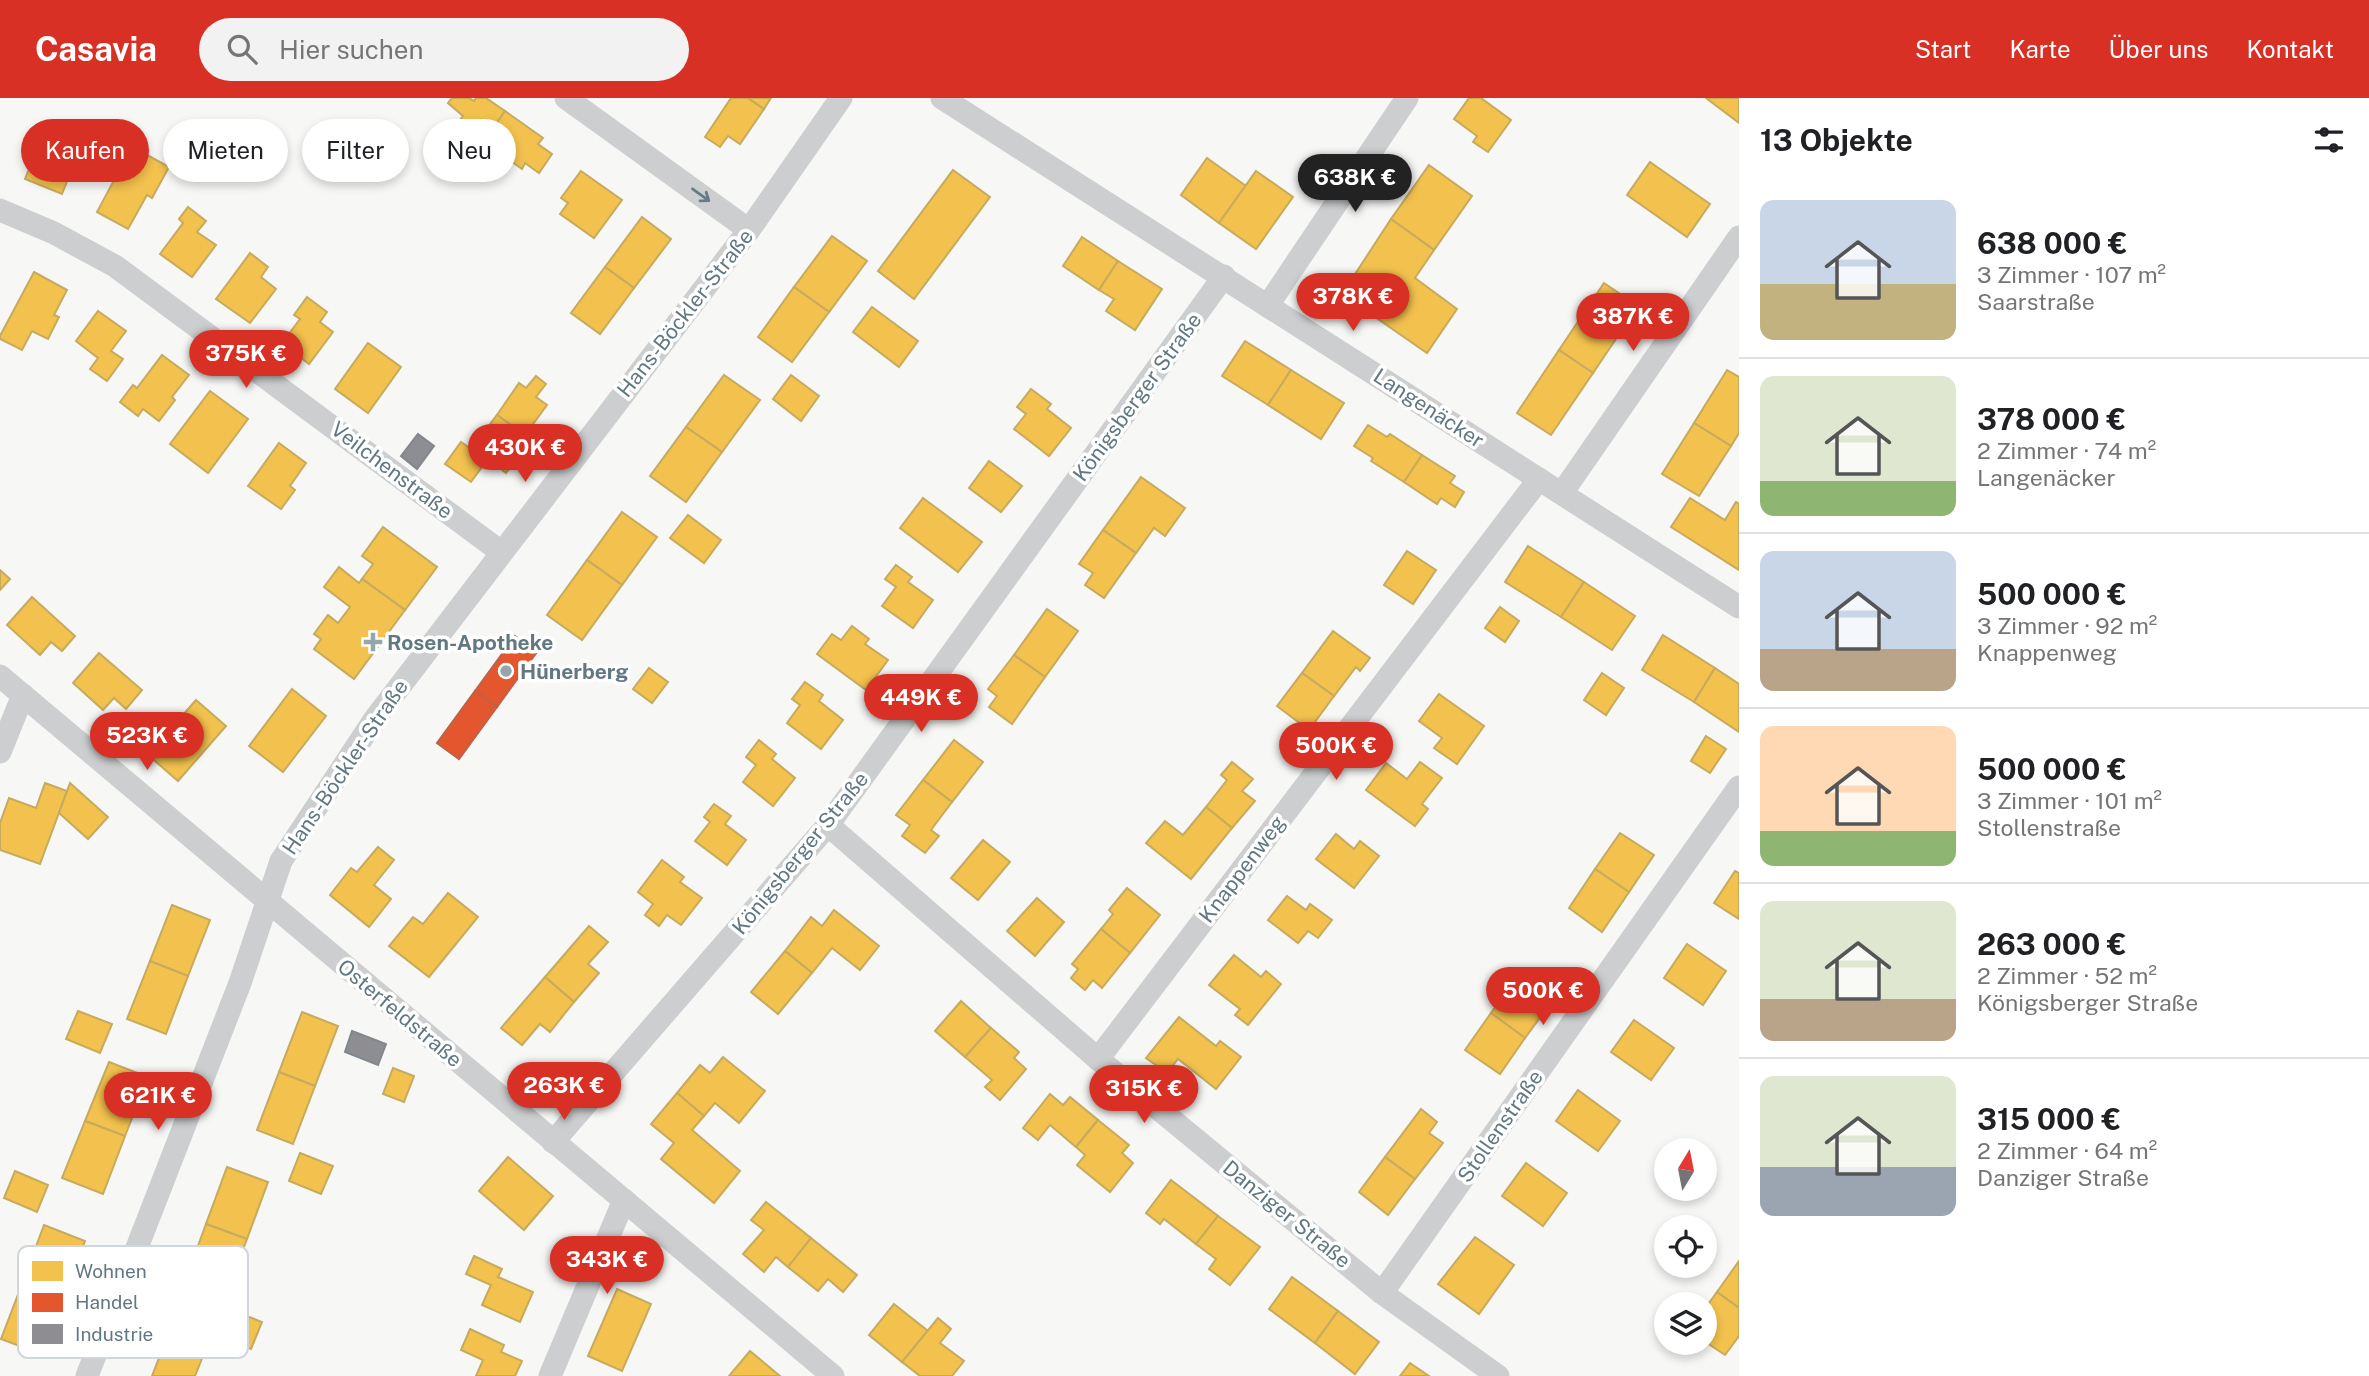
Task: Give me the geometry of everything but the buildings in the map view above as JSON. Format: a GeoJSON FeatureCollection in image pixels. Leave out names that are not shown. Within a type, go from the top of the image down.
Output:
{"type":"FeatureCollection","features":[{"type":"Feature","properties":{"kind":"street"},"geometry":{"type":"LineString","coordinates":[[566,98],[749,230]]}},
{"type":"Feature","properties":{"kind":"street","name":"Hans-Böckler-Straße"},"geometry":{"type":"LineString","coordinates":[[138,1246],[240,984],[281,860],[374,720],[749,230],[841,98]]}},
{"type":"Feature","properties":{"kind":"street","name":"Langenäcker"},"geometry":{"type":"LineString","coordinates":[[942,98],[1739,607]]}},
{"type":"Feature","properties":{"kind":"street"},"geometry":{"type":"LineString","coordinates":[[1268,305],[1407,98]]}},
{"type":"Feature","properties":{"kind":"street","name":"Veilchenstraße"},"geometry":{"type":"LineString","coordinates":[[0,210],[54,233],[114,266],[501,552]]}},
{"type":"Feature","properties":{"kind":"street"},"geometry":{"type":"LineString","coordinates":[[1562,493],[1739,237]]}},
{"type":"Feature","properties":{"kind":"street","name":"Königsberger Straße"},"geometry":{"type":"LineString","coordinates":[[554,1142],[828,825],[1224,276]]}},
{"type":"Feature","properties":{"kind":"street","name":"Knappenweg"},"geometry":{"type":"LineString","coordinates":[[1098,1059],[1539,478]]}},
{"type":"Feature","properties":{"kind":"street","name":"Osterfeldstraße"},"geometry":{"type":"LineString","coordinates":[[0,676],[833,1376]]}},
{"type":"Feature","properties":{"kind":"street"},"geometry":{"type":"LineString","coordinates":[[0,752],[23,695]]}},
{"type":"Feature","properties":{"kind":"street","name":"Stollenstraße"},"geometry":{"type":"LineString","coordinates":[[1382,1293],[1739,787]]}},
{"type":"Feature","properties":{"kind":"street","name":"Danziger Straße"},"geometry":{"type":"LineString","coordinates":[[828,825],[1098,1059],[1382,1293],[1498,1376]]}},
{"type":"Feature","properties":{"kind":"street"},"geometry":{"type":"LineString","coordinates":[[550,1376],[624,1200]]}},
{"type":"Feature","properties":{"kind":"street","name":"Hans-Böckler-Straße"},"geometry":{"type":"LineString","coordinates":[[87,1376],[94,1358]]}},
{"type":"Feature","properties":{"kind":"place","name":"Rosen-Apotheke"},"geometry":{"type":"Point","coordinates":[373,642]}},
{"type":"Feature","properties":{"kind":"place","name":"Hünerberg"},"geometry":{"type":"Point","coordinates":[506,671]}}]}
